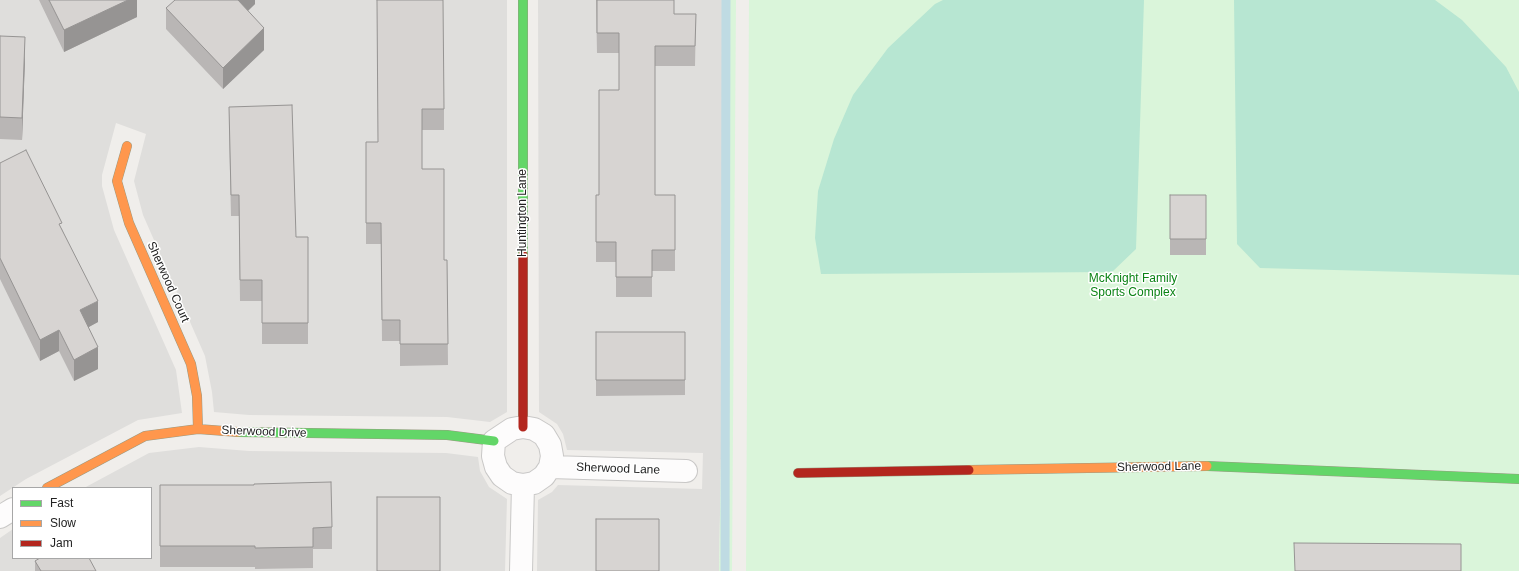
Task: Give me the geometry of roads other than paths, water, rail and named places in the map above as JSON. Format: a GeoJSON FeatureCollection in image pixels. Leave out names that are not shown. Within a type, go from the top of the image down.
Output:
{"type":"FeatureCollection","features":[{"type":"Feature","properties":{"kind":"street","name":"Huntington Lane"},"geometry":{"type":"LineString","coordinates":[[523,0],[523,427]]}},
{"type":"Feature","properties":{"kind":"street","name":"Sherwood Court"},"geometry":{"type":"LineString","coordinates":[[127,146],[117,180],[129,223],[191,364],[197,396],[198,429]]}},
{"type":"Feature","properties":{"kind":"street"},"geometry":{"type":"LineString","coordinates":[[523,427],[534,429],[544,435],[550,444],[552,456],[550,467],[544,476],[534,483],[523,485],[512,483],[502,476],[496,467],[494,441],[512,429],[523,427]]}},
{"type":"Feature","properties":{"kind":"street","name":"Sherwood Drive"},"geometry":{"type":"LineString","coordinates":[[49,487],[145,436],[198,429],[249,433],[447,435],[494,441]]}},
{"type":"Feature","properties":{"kind":"street","name":"Sherwood Lane"},"geometry":{"type":"LineString","coordinates":[[798,473],[1210,466],[1519,479]]}},
{"type":"Feature","properties":{"kind":"street","name":"Sherwood Lane"},"geometry":{"type":"LineString","coordinates":[[550,467],[686,471]]}},
{"type":"Feature","properties":{"kind":"street"},"geometry":{"type":"LineString","coordinates":[[521,571],[523,485]]}},
{"type":"Feature","properties":{"kind":"street"},"geometry":{"type":"LineString","coordinates":[[0,517],[12,510]]}},
{"type":"Feature","properties":{"kind":"waterway"},"geometry":{"type":"LineString","coordinates":[[725,571],[726,0]]}},
{"type":"Feature","properties":{"kind":"park label","name":"McKnight Family Sports Complex"},"geometry":{"type":"Point","coordinates":[1133,286]}}]}
